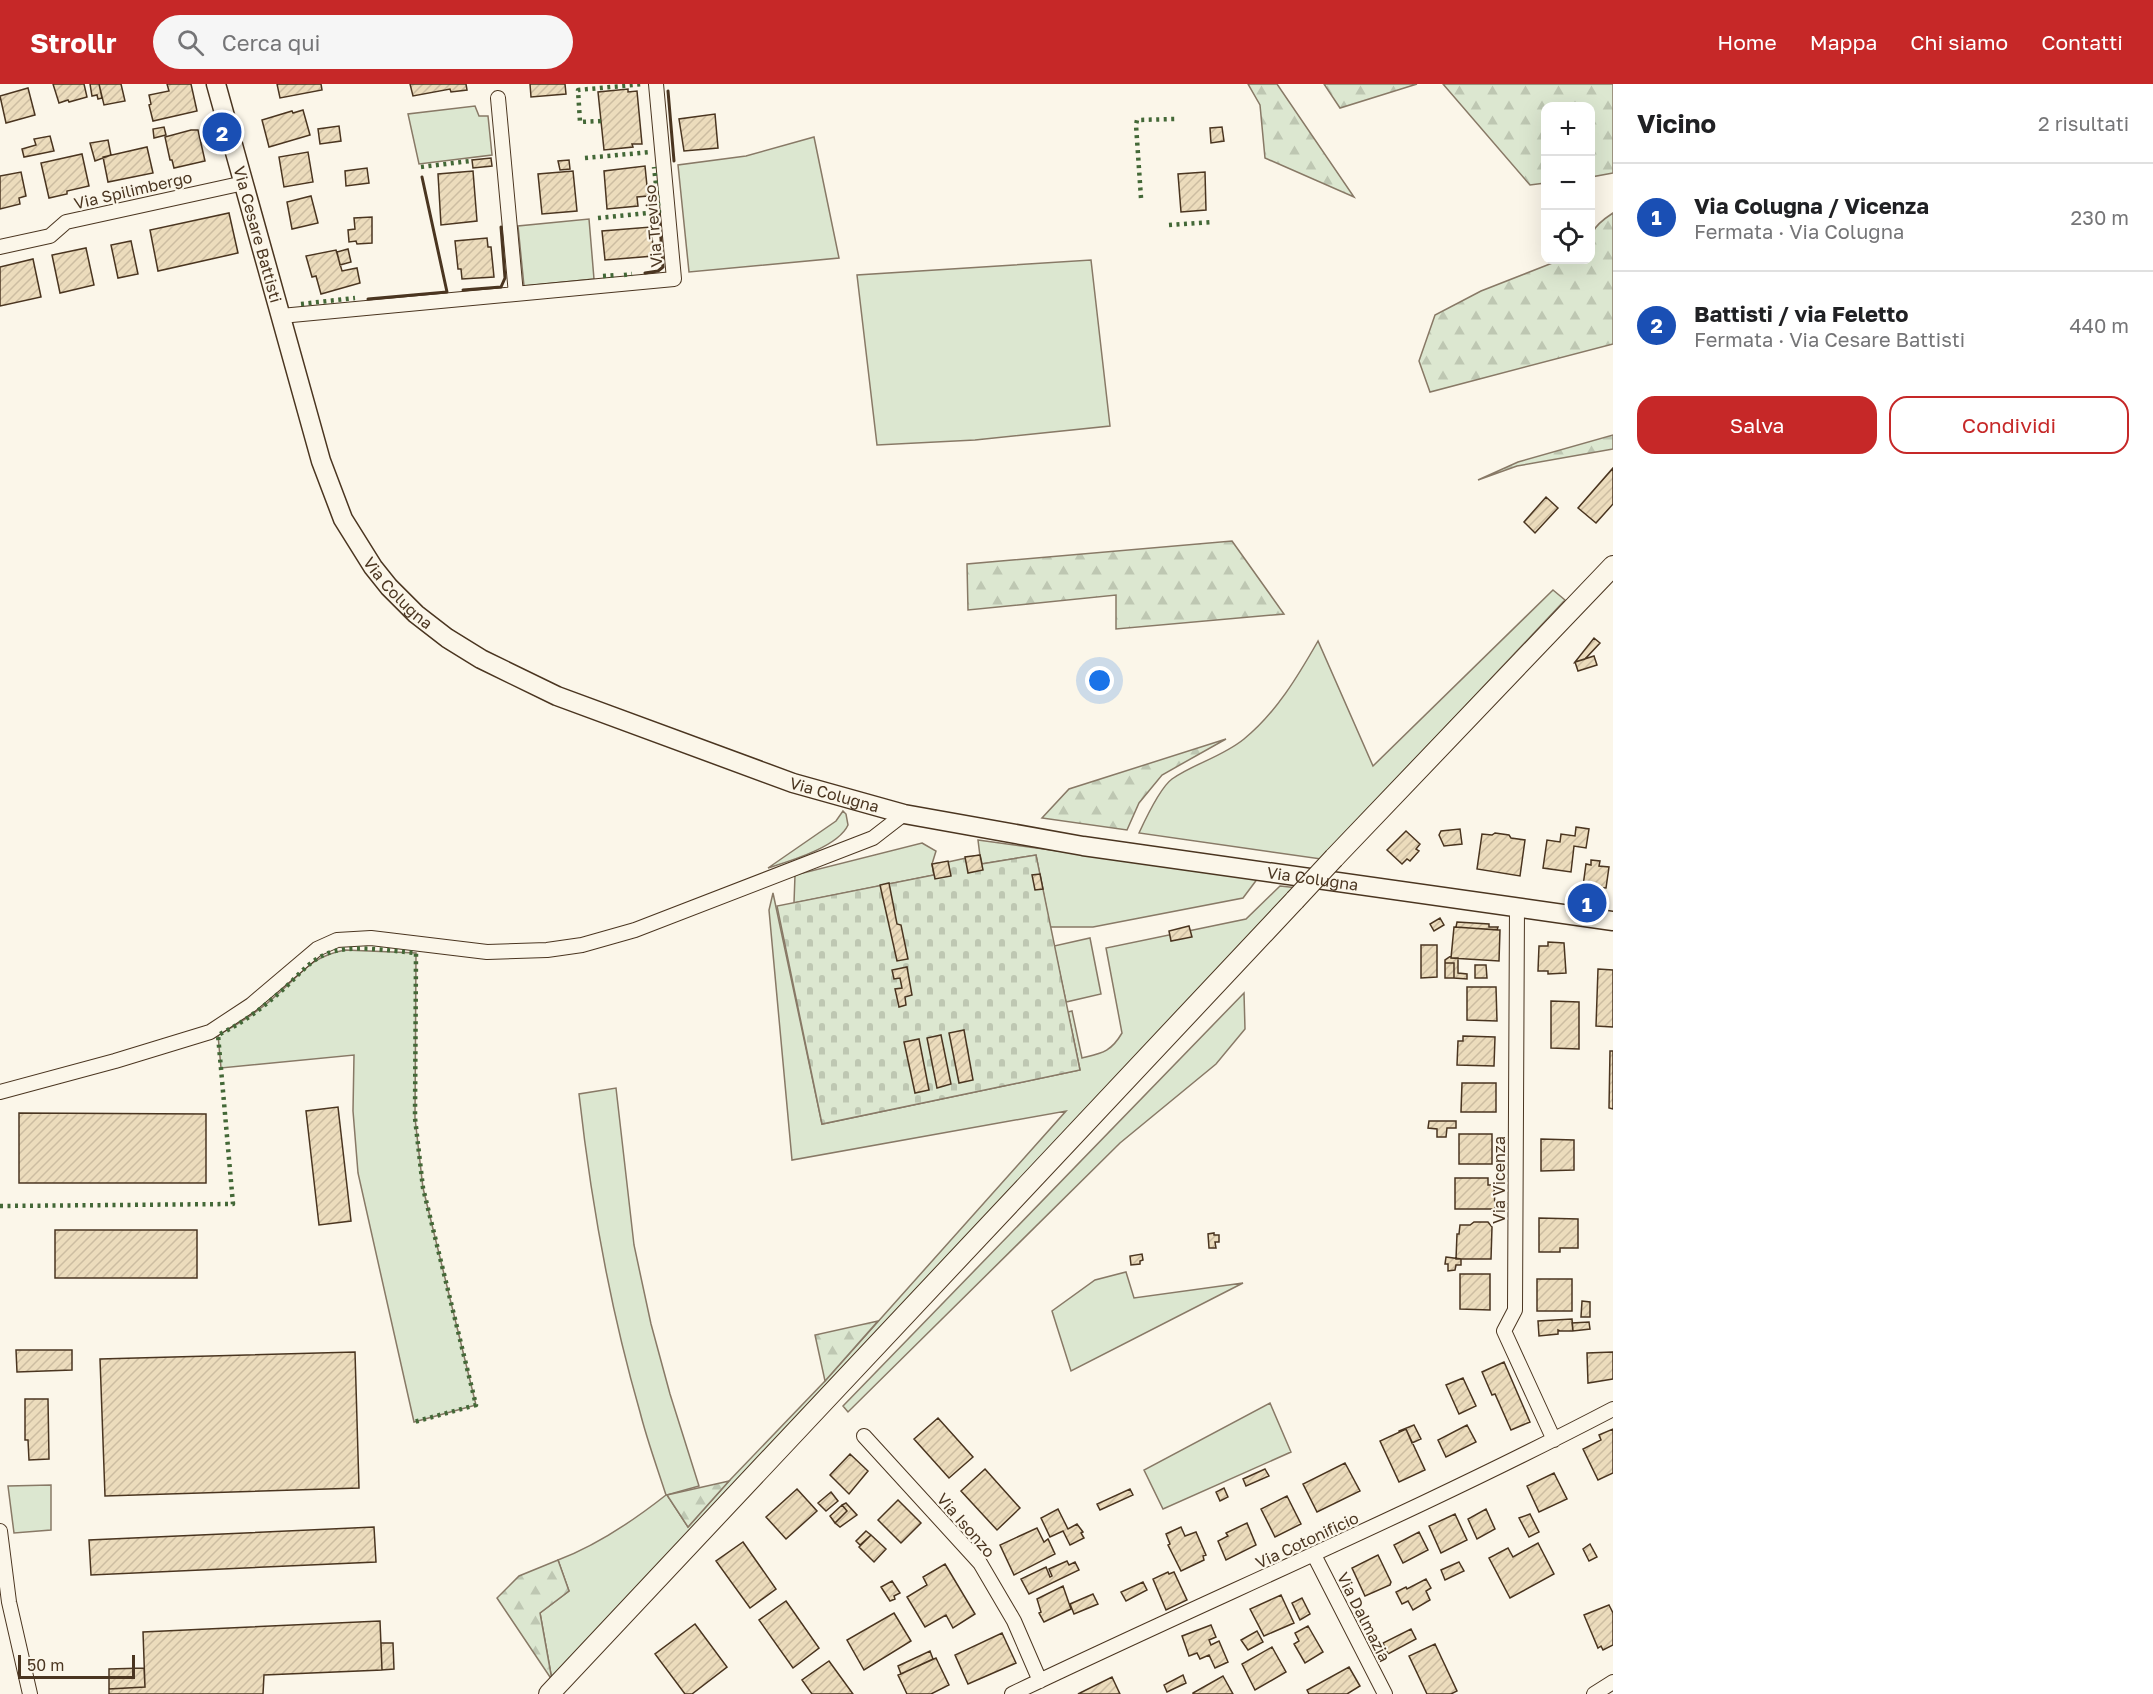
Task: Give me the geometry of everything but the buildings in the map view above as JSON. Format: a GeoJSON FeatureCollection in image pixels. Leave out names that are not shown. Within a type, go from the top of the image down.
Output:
{"type":"FeatureCollection","features":[{"type":"Feature","properties":{"kind":"main road"},"geometry":{"type":"LineString","coordinates":[[549,1694],[1334,858],[1613,566]]}},
{"type":"Feature","properties":{"kind":"street","name":"Via Cesare Battisti"},"geometry":{"type":"LineString","coordinates":[[216,84],[281,316]]}},
{"type":"Feature","properties":{"kind":"street","name":"Via Treviso"},"geometry":{"type":"LineString","coordinates":[[281,316],[674,279],[656,84]]}},
{"type":"Feature","properties":{"kind":"street"},"geometry":{"type":"LineString","coordinates":[[498,98],[516,294]]}},
{"type":"Feature","properties":{"kind":"street","name":"Via Spilimbergo"},"geometry":{"type":"LineString","coordinates":[[0,247],[50,236],[66,222],[244,183]]}},
{"type":"Feature","properties":{"kind":"street","name":"Via Colugna"},"geometry":{"type":"LineString","coordinates":[[281,316],[321,461],[343,519],[373,567],[416,614],[447,638],[481,659],[557,696],[793,783],[904,814],[1083,846],[1613,921]]}},
{"type":"Feature","properties":{"kind":"street"},"geometry":{"type":"LineString","coordinates":[[0,1092],[210,1032],[251,1005],[317,949],[337,940],[371,938],[487,952],[547,950],[582,945],[635,930],[873,838],[904,814]]}},
{"type":"Feature","properties":{"kind":"street","name":"Via Vicenza"},"geometry":{"type":"LineString","coordinates":[[1517,907],[1515,1310],[1504,1331],[1554,1440]]}},
{"type":"Feature","properties":{"kind":"street","name":"Via Cotonificio"},"geometry":{"type":"LineString","coordinates":[[1012,1694],[1314,1556],[1613,1410]]}},
{"type":"Feature","properties":{"kind":"street","name":"Via Isonzo"},"geometry":{"type":"LineString","coordinates":[[864,1436],[980,1563],[1014,1621],[1040,1681]]}},
{"type":"Feature","properties":{"kind":"street"},"geometry":{"type":"LineString","coordinates":[[0,1531],[9,1602],[30,1694]]}},
{"type":"Feature","properties":{"kind":"street","name":"Via Dalmazia"},"geometry":{"type":"LineString","coordinates":[[1314,1556],[1385,1694]]}},
{"type":"Feature","properties":{"kind":"street"},"geometry":{"type":"LineString","coordinates":[[1594,1694],[1613,1682]]}},
{"type":"Feature","properties":{"kind":"green space"},"geometry":{"type":"Polygon","coordinates":[[[1248,84],[1277,84],[1354,197],[1265,158],[1260,105],[1248,84]]]}},
{"type":"Feature","properties":{"kind":"green space"},"geometry":{"type":"Polygon","coordinates":[[[1324,84],[1417,84],[1340,108],[1324,84]]]}},
{"type":"Feature","properties":{"kind":"green space"},"geometry":{"type":"Polygon","coordinates":[[[1443,84],[1613,84],[1613,173],[1595,176],[1595,102],[1541,102],[1541,184],[1530,185],[1443,84]]]}},
{"type":"Feature","properties":{"kind":"green space"},"geometry":{"type":"Polygon","coordinates":[[[475,106],[479,116],[488,116],[492,155],[419,164],[408,114],[475,106]]]}},
{"type":"Feature","properties":{"kind":"green space"},"geometry":{"type":"Polygon","coordinates":[[[814,137],[839,258],[689,272],[678,165],[746,156],[814,137]]]}},
{"type":"Feature","properties":{"kind":"green space"},"geometry":{"type":"Polygon","coordinates":[[[1613,213],[1613,344],[1430,392],[1419,361],[1435,315],[1481,291],[1550,264],[1595,264],[1595,229],[1613,213]]]}},
{"type":"Feature","properties":{"kind":"green space"},"geometry":{"type":"Polygon","coordinates":[[[589,219],[594,279],[524,286],[518,226],[589,219]]]}},
{"type":"Feature","properties":{"kind":"green space"},"geometry":{"type":"Polygon","coordinates":[[[1091,260],[1110,426],[975,440],[877,445],[857,275],[1091,260]]]}},
{"type":"Feature","properties":{"kind":"green space"},"geometry":{"type":"Polygon","coordinates":[[[1613,435],[1613,449],[1517,466],[1478,480],[1518,462],[1613,435]]]}},
{"type":"Feature","properties":{"kind":"green space"},"geometry":{"type":"Polygon","coordinates":[[[1232,541],[1284,614],[1116,629],[1116,595],[968,610],[967,564],[1232,541]]]}},
{"type":"Feature","properties":{"kind":"green space"},"geometry":{"type":"Polygon","coordinates":[[[1553,590],[1565,600],[1321,859],[1139,833],[1158,796],[1172,779],[1236,745],[1256,729],[1294,681],[1318,641],[1373,766],[1553,590]]]}},
{"type":"Feature","properties":{"kind":"green space"},"geometry":{"type":"Polygon","coordinates":[[[1226,739],[1162,775],[1139,803],[1127,830],[1042,818],[1069,789],[1226,739]]]}},
{"type":"Feature","properties":{"kind":"green space"},"geometry":{"type":"Polygon","coordinates":[[[843,811],[846,814],[848,825],[843,833],[834,840],[813,852],[768,868],[836,821],[843,811]]]}},
{"type":"Feature","properties":{"kind":"green space"},"geometry":{"type":"Polygon","coordinates":[[[978,840],[1258,878],[1243,898],[1093,927],[1050,927],[1036,855],[981,864],[978,840]]]}},
{"type":"Feature","properties":{"kind":"green space"},"geometry":{"type":"Polygon","coordinates":[[[922,843],[936,851],[932,864],[934,875],[794,903],[795,875],[922,843]]]}},
{"type":"Feature","properties":{"kind":"green space"},"geometry":{"type":"Polygon","coordinates":[[[980,855],[982,864],[1036,855],[1080,1070],[822,1124],[777,906],[934,875],[932,864],[980,855]]]}},
{"type":"Feature","properties":{"kind":"green space"},"geometry":{"type":"Polygon","coordinates":[[[1280,886],[1299,888],[552,1680],[540,1613],[569,1591],[558,1560],[615,1532],[666,1495],[629,1373],[611,1294],[589,1175],[579,1094],[616,1088],[634,1245],[651,1324],[699,1486],[667,1495],[688,1527],[825,1381],[1066,1111],[792,1160],[769,910],[773,893],[822,1124],[1080,1070],[1068,1012],[1072,1011],[1082,1058],[1105,1051],[1122,1033],[1106,948],[1246,919],[1280,886]]]}},
{"type":"Feature","properties":{"kind":"green space"},"geometry":{"type":"Polygon","coordinates":[[[1090,938],[1101,994],[1066,1002],[1054,946],[1090,938]]]}},
{"type":"Feature","properties":{"kind":"green space"},"geometry":{"type":"Polygon","coordinates":[[[345,950],[416,953],[415,1118],[423,1188],[476,1405],[414,1422],[358,1173],[353,1111],[354,1055],[221,1068],[218,1035],[243,1021],[273,999],[316,961],[324,956],[345,950]]]}},
{"type":"Feature","properties":{"kind":"green space"},"geometry":{"type":"Polygon","coordinates":[[[1244,993],[1245,1029],[1216,1064],[1120,1143],[848,1412],[843,1406],[1244,993]]]}},
{"type":"Feature","properties":{"kind":"green space"},"geometry":{"type":"Polygon","coordinates":[[[1126,1272],[1134,1298],[1243,1283],[1071,1371],[1052,1311],[1095,1280],[1126,1272]]]}},
{"type":"Feature","properties":{"kind":"green space"},"geometry":{"type":"Polygon","coordinates":[[[878,1321],[825,1381],[815,1335],[878,1321]]]}},
{"type":"Feature","properties":{"kind":"green space"},"geometry":{"type":"Polygon","coordinates":[[[1270,1403],[1291,1452],[1163,1509],[1144,1470],[1270,1403]]]}},
{"type":"Feature","properties":{"kind":"green space"},"geometry":{"type":"Polygon","coordinates":[[[729,1481],[688,1527],[667,1495],[729,1481]]]}},
{"type":"Feature","properties":{"kind":"green space"},"geometry":{"type":"Polygon","coordinates":[[[51,1485],[51,1530],[14,1533],[8,1486],[51,1485]]]}},
{"type":"Feature","properties":{"kind":"green space"},"geometry":{"type":"Polygon","coordinates":[[[558,1560],[569,1591],[540,1613],[552,1680],[497,1598],[519,1576],[558,1560]]]}},
{"type":"Feature","properties":{"kind":"hedge"},"geometry":{"type":"LineString","coordinates":[[601,121],[580,122],[578,90],[644,84]]}},
{"type":"Feature","properties":{"kind":"hedge"},"geometry":{"type":"LineString","coordinates":[[1141,198],[1137,120],[1176,119]]}},
{"type":"Feature","properties":{"kind":"hedge"},"geometry":{"type":"LineString","coordinates":[[585,158],[651,152]]}},
{"type":"Feature","properties":{"kind":"hedge"},"geometry":{"type":"LineString","coordinates":[[421,167],[470,161]]}},
{"type":"Feature","properties":{"kind":"hedge"},"geometry":{"type":"LineString","coordinates":[[598,218],[659,212],[654,167]]}},
{"type":"Feature","properties":{"kind":"hedge"},"geometry":{"type":"LineString","coordinates":[[1169,225],[1212,222]]}},
{"type":"Feature","properties":{"kind":"hedge"},"geometry":{"type":"LineString","coordinates":[[624,275],[632,274]]}},
{"type":"Feature","properties":{"kind":"hedge"},"geometry":{"type":"LineString","coordinates":[[603,276],[617,275]]}},
{"type":"Feature","properties":{"kind":"hedge"},"geometry":{"type":"LineString","coordinates":[[301,304],[355,298]]}},
{"type":"Feature","properties":{"kind":"hedge"},"geometry":{"type":"LineString","coordinates":[[0,1206],[233,1204],[218,1035],[257,1011],[306,967],[324,955],[345,949],[416,953],[415,1118],[423,1188],[476,1405],[414,1422]]}},
{"type":"Feature","properties":{"kind":"wall"},"geometry":{"type":"LineString","coordinates":[[668,91],[674,161]]}},
{"type":"Feature","properties":{"kind":"wall"},"geometry":{"type":"LineString","coordinates":[[368,299],[447,292],[422,177]]}},
{"type":"Feature","properties":{"kind":"wall"},"geometry":{"type":"LineString","coordinates":[[645,273],[658,271],[663,267],[659,212]]}},
{"type":"Feature","properties":{"kind":"wall"},"geometry":{"type":"LineString","coordinates":[[463,290],[501,287],[505,278],[501,227]]}},
{"type":"Feature","properties":{"kind":"place","name":"Battisti / via Feletto"},"geometry":{"type":"Point","coordinates":[222,132]}},
{"type":"Feature","properties":{"kind":"place","name":"Via Colugna / Vicenza"},"geometry":{"type":"Point","coordinates":[1587,903]}}]}
